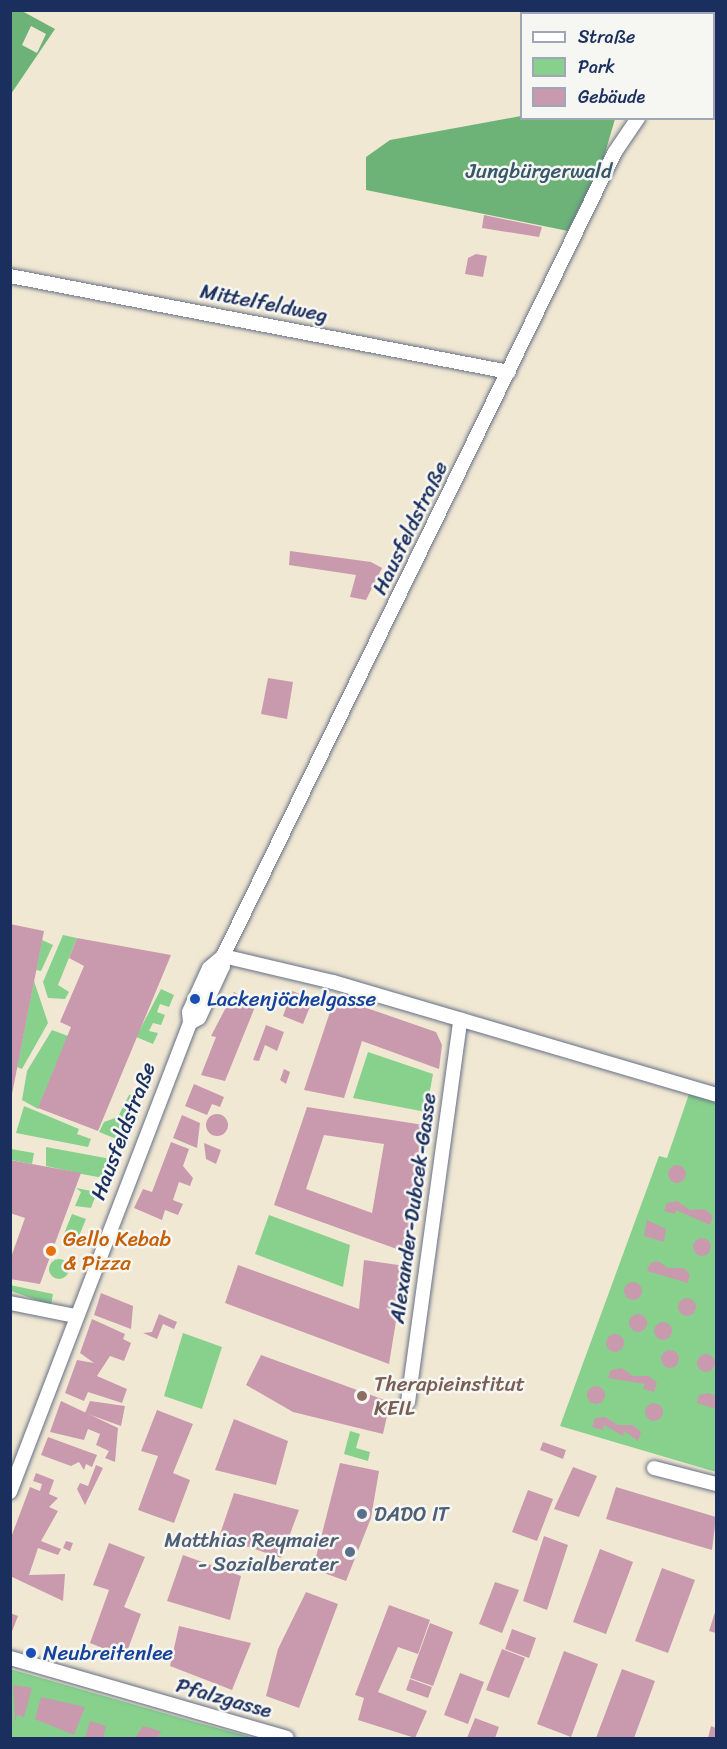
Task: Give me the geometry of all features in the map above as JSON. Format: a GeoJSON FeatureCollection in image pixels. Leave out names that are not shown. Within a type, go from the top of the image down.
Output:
{"type":"FeatureCollection","features":[{"type":"Feature","properties":{"kind":"street","name":"Hausfeldstraße"},"geometry":{"type":"LineString","coordinates":[[10,1491],[75,1316],[190,1023],[199,1018],[224,966],[223,957],[615,152],[637,120]]}},
{"type":"Feature","properties":{"kind":"street","name":"Mittelfeldweg"},"geometry":{"type":"LineString","coordinates":[[10,276],[508,372]]}},
{"type":"Feature","properties":{"kind":"street"},"geometry":{"type":"LineString","coordinates":[[223,957],[460,1020],[717,1095]]}},
{"type":"Feature","properties":{"kind":"street","name":"Alexander-Dubcek-Gasse"},"geometry":{"type":"LineString","coordinates":[[408,1402],[460,1020]]}},
{"type":"Feature","properties":{"kind":"street"},"geometry":{"type":"LineString","coordinates":[[10,1303],[75,1316]]}},
{"type":"Feature","properties":{"kind":"street"},"geometry":{"type":"LineString","coordinates":[[654,1468],[717,1484]]}},
{"type":"Feature","properties":{"kind":"street","name":"Pfalzgasse"},"geometry":{"type":"LineString","coordinates":[[10,1658],[265,1735],[287,1738]]}},
{"type":"Feature","properties":{"kind":"green space"},"geometry":{"type":"Polygon","coordinates":[[[11,10],[22,11],[55,29],[11,94],[11,10]],[[31,26],[22,45],[37,53],[46,34],[31,26]]]}},
{"type":"Feature","properties":{"kind":"green space"},"geometry":{"type":"Polygon","coordinates":[[[582,10],[658,11],[620,12],[581,12],[582,10]]]}},
{"type":"Feature","properties":{"kind":"green space","name":"Jungbürgerwald"},"geometry":{"type":"Polygon","coordinates":[[[520,116],[520,120],[615,120],[603,160],[568,231],[366,190],[366,157],[390,140],[520,116]]]}},
{"type":"Feature","properties":{"kind":"green space"},"geometry":{"type":"Polygon","coordinates":[[[63,935],[77,938],[58,985],[69,992],[65,999],[48,998],[43,982],[63,935]]]}},
{"type":"Feature","properties":{"kind":"green space"},"geometry":{"type":"Polygon","coordinates":[[[42,940],[53,945],[41,971],[36,970],[42,940]]]}},
{"type":"Feature","properties":{"kind":"green space"},"geometry":{"type":"Polygon","coordinates":[[[34,981],[48,1023],[22,1069],[17,1067],[34,981]]]}},
{"type":"Feature","properties":{"kind":"green space"},"geometry":{"type":"Polygon","coordinates":[[[161,989],[174,995],[169,1007],[160,1004],[157,1012],[165,1015],[161,1025],[153,1023],[149,1031],[158,1033],[153,1044],[136,1037],[161,989]]]}},
{"type":"Feature","properties":{"kind":"green space"},"geometry":{"type":"Polygon","coordinates":[[[52,1030],[68,1036],[38,1109],[22,1100],[27,1071],[52,1030]]]}},
{"type":"Feature","properties":{"kind":"green space"},"geometry":{"type":"Polygon","coordinates":[[[368,1052],[433,1074],[426,1112],[353,1098],[368,1052]]]}},
{"type":"Feature","properties":{"kind":"green space"},"geometry":{"type":"Polygon","coordinates":[[[138,1093],[119,1140],[99,1132],[104,1122],[118,1117],[129,1095],[138,1093]]]}},
{"type":"Feature","properties":{"kind":"green space"},"geometry":{"type":"Polygon","coordinates":[[[689,1094],[716,1102],[716,1472],[560,1426],[659,1156],[667,1158],[689,1094]]]}},
{"type":"Feature","properties":{"kind":"green space"},"geometry":{"type":"Polygon","coordinates":[[[24,1106],[79,1129],[77,1134],[91,1139],[88,1147],[16,1133],[24,1106]]]}},
{"type":"Feature","properties":{"kind":"green space"},"geometry":{"type":"Polygon","coordinates":[[[46,1147],[111,1159],[103,1178],[46,1166],[46,1147]]]}},
{"type":"Feature","properties":{"kind":"green space"},"geometry":{"type":"Polygon","coordinates":[[[11,1149],[34,1153],[32,1164],[11,1160],[11,1149]]]}},
{"type":"Feature","properties":{"kind":"green space"},"geometry":{"type":"Polygon","coordinates":[[[76,1188],[97,1192],[91,1208],[75,1206],[81,1192],[76,1188]]]}},
{"type":"Feature","properties":{"kind":"green space"},"geometry":{"type":"Polygon","coordinates":[[[72,1214],[86,1219],[79,1236],[64,1234],[72,1214]]]}},
{"type":"Feature","properties":{"kind":"green space"},"geometry":{"type":"Polygon","coordinates":[[[269,1215],[350,1245],[343,1287],[255,1254],[269,1215]]]}},
{"type":"Feature","properties":{"kind":"green space"},"geometry":{"type":"Polygon","coordinates":[[[59,1259],[66,1262],[69,1269],[66,1276],[59,1279],[52,1276],[49,1269],[52,1262],[59,1259]]]}},
{"type":"Feature","properties":{"kind":"green space"},"geometry":{"type":"Polygon","coordinates":[[[10,1285],[53,1294],[51,1305],[11,1291],[10,1285]]]}},
{"type":"Feature","properties":{"kind":"green space"},"geometry":{"type":"Polygon","coordinates":[[[183,1333],[222,1347],[202,1409],[164,1396],[183,1333]]]}},
{"type":"Feature","properties":{"kind":"green space"},"geometry":{"type":"Polygon","coordinates":[[[350,1431],[360,1434],[356,1448],[370,1452],[368,1461],[344,1454],[350,1431]]]}},
{"type":"Feature","properties":{"kind":"green space"},"geometry":{"type":"Polygon","coordinates":[[[10,1669],[195,1722],[254,1738],[11,1738],[10,1669]]]}},
{"type":"Feature","properties":{"kind":"building"},"geometry":{"type":"Polygon","coordinates":[[[484,215],[542,227],[539,237],[482,228],[484,215]]]}},
{"type":"Feature","properties":{"kind":"building"},"geometry":{"type":"Polygon","coordinates":[[[476,254],[487,256],[483,277],[465,274],[468,258],[476,254]]]}},
{"type":"Feature","properties":{"kind":"building"},"geometry":{"type":"Polygon","coordinates":[[[290,551],[371,562],[382,568],[366,600],[350,597],[356,575],[289,565],[290,551]]]}},
{"type":"Feature","properties":{"kind":"building"},"geometry":{"type":"Polygon","coordinates":[[[268,678],[293,682],[287,719],[261,714],[268,678]]]}},
{"type":"Feature","properties":{"kind":"building"},"geometry":{"type":"Polygon","coordinates":[[[10,924],[44,931],[12,1094],[10,1093],[10,924]]]}},
{"type":"Feature","properties":{"kind":"building"},"geometry":{"type":"Polygon","coordinates":[[[77,938],[171,955],[98,1131],[38,1108],[71,1027],[60,1022],[84,966],[69,958],[77,938]]]}},
{"type":"Feature","properties":{"kind":"building"},"geometry":{"type":"Polygon","coordinates":[[[292,991],[313,999],[303,1024],[283,1016],[292,991]]]}},
{"type":"Feature","properties":{"kind":"building"},"geometry":{"type":"Polygon","coordinates":[[[234,992],[252,1001],[259,997],[225,1081],[201,1075],[216,1037],[211,1036],[234,992]]]}},
{"type":"Feature","properties":{"kind":"building"},"geometry":{"type":"Polygon","coordinates":[[[335,997],[436,1032],[442,1045],[439,1069],[362,1041],[344,1098],[304,1090],[335,997]]]}},
{"type":"Feature","properties":{"kind":"building"},"geometry":{"type":"Polygon","coordinates":[[[266,1025],[284,1032],[277,1051],[265,1045],[259,1061],[253,1060],[266,1025]]]}},
{"type":"Feature","properties":{"kind":"building"},"geometry":{"type":"Polygon","coordinates":[[[284,1069],[290,1072],[286,1084],[280,1080],[284,1069]]]}},
{"type":"Feature","properties":{"kind":"building"},"geometry":{"type":"Polygon","coordinates":[[[194,1084],[224,1097],[220,1107],[212,1104],[207,1115],[185,1106],[194,1084]]]}},
{"type":"Feature","properties":{"kind":"building"},"geometry":{"type":"Polygon","coordinates":[[[307,1107],[424,1125],[408,1253],[274,1205],[307,1107]],[[324,1135],[306,1189],[372,1213],[384,1144],[324,1135]]]}},
{"type":"Feature","properties":{"kind":"building"},"geometry":{"type":"Polygon","coordinates":[[[217,1114],[225,1117],[228,1125],[225,1133],[217,1136],[209,1133],[206,1125],[209,1117],[217,1114]]]}},
{"type":"Feature","properties":{"kind":"building"},"geometry":{"type":"Polygon","coordinates":[[[182,1115],[200,1123],[197,1148],[173,1138],[182,1115]]]}},
{"type":"Feature","properties":{"kind":"building"},"geometry":{"type":"Polygon","coordinates":[[[171,1142],[189,1149],[183,1166],[193,1178],[190,1186],[179,1182],[173,1200],[183,1204],[178,1215],[165,1210],[162,1220],[134,1208],[143,1189],[152,1192],[171,1142]]]}},
{"type":"Feature","properties":{"kind":"building"},"geometry":{"type":"Polygon","coordinates":[[[204,1143],[221,1150],[216,1164],[206,1159],[204,1143]]]}},
{"type":"Feature","properties":{"kind":"building"},"geometry":{"type":"Polygon","coordinates":[[[10,1160],[81,1173],[40,1284],[10,1279],[10,1260],[25,1218],[10,1213],[10,1160]]]}},
{"type":"Feature","properties":{"kind":"building"},"geometry":{"type":"Polygon","coordinates":[[[677,1165],[683,1168],[686,1174],[683,1180],[677,1183],[671,1180],[668,1174],[671,1168],[677,1165]]]}},
{"type":"Feature","properties":{"kind":"building"},"geometry":{"type":"Polygon","coordinates":[[[677,1201],[690,1210],[705,1209],[713,1216],[710,1225],[676,1210],[675,1214],[664,1211],[667,1203],[677,1201]]]}},
{"type":"Feature","properties":{"kind":"building"},"geometry":{"type":"Polygon","coordinates":[[[647,1220],[666,1229],[664,1242],[644,1236],[647,1220]]]}},
{"type":"Feature","properties":{"kind":"building"},"geometry":{"type":"Polygon","coordinates":[[[702,1238],[708,1241],[711,1247],[708,1253],[702,1256],[696,1253],[693,1247],[696,1241],[702,1238]]]}},
{"type":"Feature","properties":{"kind":"building"},"geometry":{"type":"Polygon","coordinates":[[[364,1260],[405,1266],[389,1364],[225,1303],[238,1265],[359,1309],[364,1260]]]}},
{"type":"Feature","properties":{"kind":"building"},"geometry":{"type":"Polygon","coordinates":[[[658,1261],[668,1268],[684,1268],[690,1275],[688,1283],[647,1271],[650,1263],[658,1261]]]}},
{"type":"Feature","properties":{"kind":"building"},"geometry":{"type":"Polygon","coordinates":[[[633,1282],[639,1285],[642,1291],[639,1297],[633,1300],[627,1297],[624,1291],[627,1285],[633,1282]]]}},
{"type":"Feature","properties":{"kind":"building"},"geometry":{"type":"Polygon","coordinates":[[[101,1293],[133,1306],[131,1329],[94,1315],[101,1293]]]}},
{"type":"Feature","properties":{"kind":"building"},"geometry":{"type":"Polygon","coordinates":[[[687,1298],[693,1301],[696,1307],[693,1313],[687,1316],[681,1313],[678,1307],[681,1301],[687,1298]]]}},
{"type":"Feature","properties":{"kind":"building"},"geometry":{"type":"Polygon","coordinates":[[[159,1314],[177,1322],[174,1329],[163,1324],[157,1339],[143,1333],[152,1332],[159,1314]]]}},
{"type":"Feature","properties":{"kind":"building"},"geometry":{"type":"Polygon","coordinates":[[[638,1314],[644,1317],[647,1323],[644,1329],[638,1332],[632,1329],[629,1323],[632,1317],[638,1314]]]}},
{"type":"Feature","properties":{"kind":"building"},"geometry":{"type":"Polygon","coordinates":[[[92,1319],[125,1334],[123,1339],[131,1343],[124,1361],[110,1356],[97,1376],[127,1389],[122,1403],[88,1392],[84,1401],[65,1393],[77,1360],[94,1363],[80,1353],[92,1319]]]}},
{"type":"Feature","properties":{"kind":"building"},"geometry":{"type":"Polygon","coordinates":[[[663,1322],[669,1325],[672,1331],[669,1337],[663,1340],[657,1337],[654,1331],[657,1325],[663,1322]]]}},
{"type":"Feature","properties":{"kind":"building"},"geometry":{"type":"Polygon","coordinates":[[[615,1334],[621,1337],[624,1343],[621,1349],[615,1352],[609,1349],[606,1343],[609,1337],[615,1334]]]}},
{"type":"Feature","properties":{"kind":"building"},"geometry":{"type":"Polygon","coordinates":[[[670,1350],[676,1353],[679,1359],[676,1365],[670,1368],[664,1365],[661,1359],[664,1353],[670,1350]]]}},
{"type":"Feature","properties":{"kind":"building"},"geometry":{"type":"Polygon","coordinates":[[[706,1354],[712,1357],[715,1363],[712,1369],[706,1372],[700,1369],[697,1363],[700,1357],[706,1354]]]}},
{"type":"Feature","properties":{"kind":"building"},"geometry":{"type":"Polygon","coordinates":[[[261,1355],[390,1402],[383,1434],[293,1412],[246,1385],[261,1355]]]}},
{"type":"Feature","properties":{"kind":"building"},"geometry":{"type":"Polygon","coordinates":[[[622,1368],[633,1376],[649,1376],[657,1383],[654,1392],[643,1389],[645,1384],[608,1378],[611,1370],[622,1368]]]}},
{"type":"Feature","properties":{"kind":"building"},"geometry":{"type":"Polygon","coordinates":[[[596,1386],[602,1389],[605,1395],[602,1401],[596,1404],[590,1401],[587,1395],[590,1389],[596,1386]]]}},
{"type":"Feature","properties":{"kind":"building"},"geometry":{"type":"Polygon","coordinates":[[[708,1393],[716,1396],[716,1409],[697,1403],[699,1395],[708,1393]]]}},
{"type":"Feature","properties":{"kind":"building"},"geometry":{"type":"Polygon","coordinates":[[[61,1401],[118,1428],[115,1462],[105,1458],[109,1451],[96,1445],[100,1434],[88,1429],[84,1440],[50,1432],[61,1401]]]}},
{"type":"Feature","properties":{"kind":"building"},"geometry":{"type":"Polygon","coordinates":[[[90,1401],[125,1406],[121,1426],[85,1413],[90,1401]]]}},
{"type":"Feature","properties":{"kind":"building"},"geometry":{"type":"Polygon","coordinates":[[[654,1403],[660,1406],[663,1412],[660,1418],[654,1421],[648,1418],[645,1412],[648,1406],[654,1403]]]}},
{"type":"Feature","properties":{"kind":"building"},"geometry":{"type":"Polygon","coordinates":[[[157,1410],[193,1424],[173,1473],[190,1480],[174,1523],[138,1510],[158,1456],[141,1451],[157,1410]]]}},
{"type":"Feature","properties":{"kind":"building"},"geometry":{"type":"Polygon","coordinates":[[[605,1417],[618,1425],[633,1425],[641,1432],[638,1441],[624,1431],[623,1436],[604,1425],[603,1430],[592,1427],[595,1418],[605,1417]]]}},
{"type":"Feature","properties":{"kind":"building"},"geometry":{"type":"Polygon","coordinates":[[[234,1419],[288,1441],[276,1485],[215,1470],[234,1419]]]}},
{"type":"Feature","properties":{"kind":"building"},"geometry":{"type":"Polygon","coordinates":[[[48,1437],[97,1455],[92,1467],[86,1464],[84,1470],[79,1462],[71,1466],[41,1455],[48,1437]]]}},
{"type":"Feature","properties":{"kind":"building"},"geometry":{"type":"Polygon","coordinates":[[[543,1442],[566,1450],[563,1459],[540,1450],[543,1442]]]}},
{"type":"Feature","properties":{"kind":"building"},"geometry":{"type":"Polygon","coordinates":[[[340,1463],[379,1471],[371,1518],[346,1581],[313,1569],[340,1463]]]}},
{"type":"Feature","properties":{"kind":"building"},"geometry":{"type":"Polygon","coordinates":[[[96,1465],[103,1468],[85,1505],[77,1489],[80,1483],[88,1486],[96,1465]]]}},
{"type":"Feature","properties":{"kind":"building"},"geometry":{"type":"Polygon","coordinates":[[[573,1467],[597,1476],[579,1517],[554,1509],[573,1467]]]}},
{"type":"Feature","properties":{"kind":"building"},"geometry":{"type":"Polygon","coordinates":[[[36,1473],[54,1480],[49,1494],[58,1498],[49,1507],[58,1511],[41,1541],[61,1549],[58,1555],[38,1548],[29,1575],[65,1574],[63,1601],[10,1576],[10,1540],[30,1487],[40,1491],[42,1484],[33,1481],[36,1473]]]}},
{"type":"Feature","properties":{"kind":"building"},"geometry":{"type":"Polygon","coordinates":[[[616,1487],[716,1517],[712,1550],[606,1519],[616,1487]]]}},
{"type":"Feature","properties":{"kind":"building"},"geometry":{"type":"Polygon","coordinates":[[[528,1490],[553,1499],[537,1541],[512,1532],[528,1490]]]}},
{"type":"Feature","properties":{"kind":"building"},"geometry":{"type":"Polygon","coordinates":[[[234,1493],[299,1510],[281,1558],[219,1537],[234,1493]]]}},
{"type":"Feature","properties":{"kind":"building"},"geometry":{"type":"Polygon","coordinates":[[[544,1536],[568,1545],[547,1610],[523,1601],[544,1536]]]}},
{"type":"Feature","properties":{"kind":"building"},"geometry":{"type":"Polygon","coordinates":[[[66,1541],[73,1543],[70,1551],[63,1548],[66,1541]]]}},
{"type":"Feature","properties":{"kind":"building"},"geometry":{"type":"Polygon","coordinates":[[[109,1543],[145,1557],[124,1607],[141,1614],[125,1657],[90,1643],[109,1590],[93,1585],[109,1543]]]}},
{"type":"Feature","properties":{"kind":"building"},"geometry":{"type":"Polygon","coordinates":[[[600,1549],[633,1562],[606,1634],[573,1622],[600,1549]]]}},
{"type":"Feature","properties":{"kind":"building"},"geometry":{"type":"Polygon","coordinates":[[[183,1555],[241,1576],[230,1620],[167,1601],[183,1555]]]}},
{"type":"Feature","properties":{"kind":"building"},"geometry":{"type":"Polygon","coordinates":[[[662,1568],[695,1580],[668,1653],[635,1641],[662,1568]]]}},
{"type":"Feature","properties":{"kind":"building"},"geometry":{"type":"Polygon","coordinates":[[[495,1582],[519,1590],[502,1633],[479,1624],[495,1582]]]}},
{"type":"Feature","properties":{"kind":"building"},"geometry":{"type":"Polygon","coordinates":[[[306,1592],[338,1604],[299,1708],[266,1696],[278,1649],[306,1592]]]}},
{"type":"Feature","properties":{"kind":"building"},"geometry":{"type":"Polygon","coordinates":[[[389,1605],[430,1620],[418,1654],[398,1647],[378,1692],[427,1711],[415,1738],[358,1720],[364,1698],[355,1695],[389,1605]]]}},
{"type":"Feature","properties":{"kind":"building"},"geometry":{"type":"Polygon","coordinates":[[[716,1609],[716,1633],[709,1631],[716,1609]]]}},
{"type":"Feature","properties":{"kind":"building"},"geometry":{"type":"Polygon","coordinates":[[[10,1613],[18,1616],[11,1634],[10,1634],[10,1613]]]}},
{"type":"Feature","properties":{"kind":"building"},"geometry":{"type":"Polygon","coordinates":[[[430,1623],[453,1632],[433,1686],[410,1678],[430,1623]]]}},
{"type":"Feature","properties":{"kind":"building"},"geometry":{"type":"Polygon","coordinates":[[[179,1626],[251,1643],[232,1690],[170,1666],[179,1626]]]}},
{"type":"Feature","properties":{"kind":"building"},"geometry":{"type":"Polygon","coordinates":[[[512,1629],[536,1638],[529,1658],[505,1649],[512,1629]]]}},
{"type":"Feature","properties":{"kind":"building"},"geometry":{"type":"Polygon","coordinates":[[[502,1649],[525,1658],[509,1698],[486,1690],[502,1649]]]}},
{"type":"Feature","properties":{"kind":"building"},"geometry":{"type":"Polygon","coordinates":[[[564,1651],[598,1664],[571,1737],[537,1724],[564,1651]]]}},
{"type":"Feature","properties":{"kind":"building"},"geometry":{"type":"Polygon","coordinates":[[[622,1669],[655,1681],[634,1738],[596,1738],[622,1669]]]}},
{"type":"Feature","properties":{"kind":"building"},"geometry":{"type":"Polygon","coordinates":[[[460,1673],[484,1682],[468,1724],[444,1715],[460,1673]]]}},
{"type":"Feature","properties":{"kind":"building"},"geometry":{"type":"Polygon","coordinates":[[[410,1679],[432,1687],[428,1698],[406,1690],[410,1679]]]}},
{"type":"Feature","properties":{"kind":"building"},"geometry":{"type":"Polygon","coordinates":[[[13,1685],[32,1688],[24,1717],[17,1715],[15,1722],[13,1685]]]}},
{"type":"Feature","properties":{"kind":"building"},"geometry":{"type":"Polygon","coordinates":[[[41,1697],[85,1707],[74,1735],[35,1719],[41,1697]]]}},
{"type":"Feature","properties":{"kind":"building"},"geometry":{"type":"Polygon","coordinates":[[[475,1718],[499,1727],[495,1738],[467,1738],[475,1718]]]}},
{"type":"Feature","properties":{"kind":"building"},"geometry":{"type":"Polygon","coordinates":[[[90,1721],[106,1726],[103,1738],[85,1738],[90,1721]]]}},
{"type":"Feature","properties":{"kind":"building"},"geometry":{"type":"Polygon","coordinates":[[[143,1726],[161,1731],[158,1738],[135,1738],[143,1726]]]}},
{"type":"Feature","properties":{"kind":"building"},"geometry":{"type":"Polygon","coordinates":[[[711,1726],[716,1728],[716,1738],[708,1738],[711,1726]]]}},
{"type":"Feature","properties":{"kind":"place","name":"Lackenjöchelgasse"},"geometry":{"type":"Point","coordinates":[195,999]}},
{"type":"Feature","properties":{"kind":"place","name":"Gello Kebab & Pizza"},"geometry":{"type":"Point","coordinates":[51,1251]}},
{"type":"Feature","properties":{"kind":"place","name":"Therapieinstitut KEIL"},"geometry":{"type":"Point","coordinates":[362,1396]}},
{"type":"Feature","properties":{"kind":"place","name":"DADO IT"},"geometry":{"type":"Point","coordinates":[362,1514]}},
{"type":"Feature","properties":{"kind":"place","name":"Matthias Reymaier - Sozialberater"},"geometry":{"type":"Point","coordinates":[350,1552]}},
{"type":"Feature","properties":{"kind":"place","name":"Neubreitenlee"},"geometry":{"type":"Point","coordinates":[31,1653]}}]}
